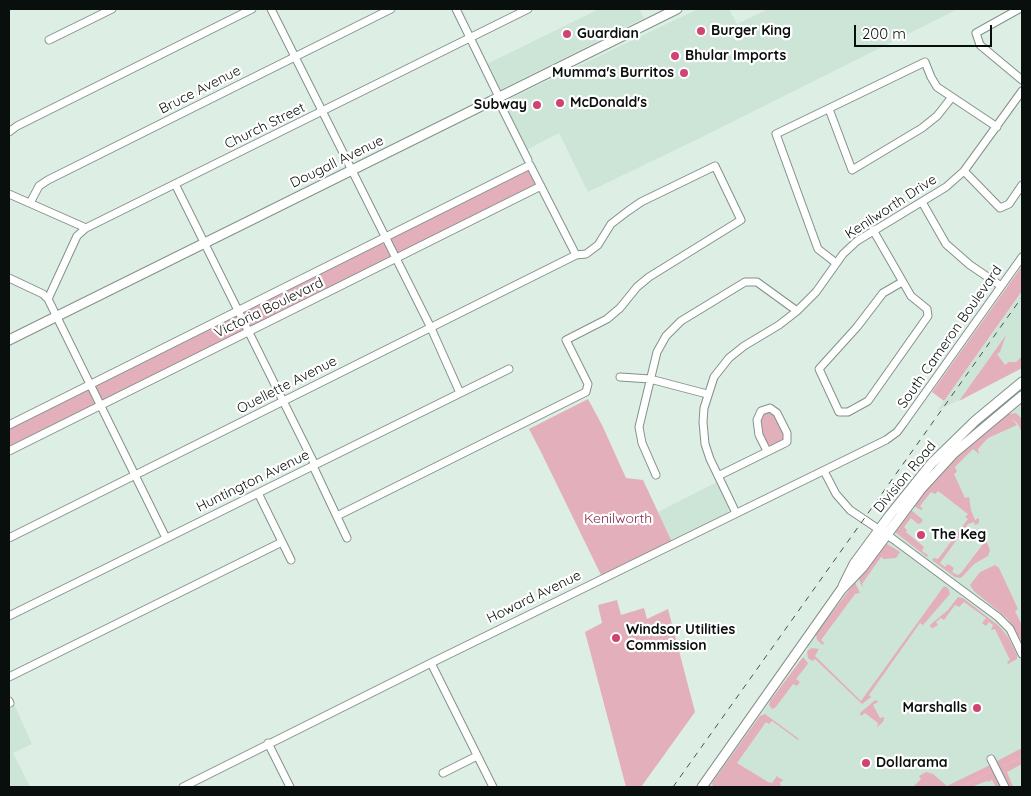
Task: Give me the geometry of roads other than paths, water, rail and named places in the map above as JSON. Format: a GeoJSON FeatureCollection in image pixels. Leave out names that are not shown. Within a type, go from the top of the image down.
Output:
{"type":"FeatureCollection","features":[{"type":"Feature","properties":{"kind":"main road","name":"Dougall Avenue"},"geometry":{"type":"LineString","coordinates":[[9,340],[677,9]]}},
{"type":"Feature","properties":{"kind":"main road","name":"Division Road"},"geometry":{"type":"LineString","coordinates":[[702,787],[841,590],[862,568],[903,498],[940,455],[975,420],[1022,382]]}},
{"type":"Feature","properties":{"kind":"main road","name":"Division Road"},"geometry":{"type":"LineString","coordinates":[[883,532],[941,466],[1022,396]]}},
{"type":"Feature","properties":{"kind":"street"},"geometry":{"type":"LineString","coordinates":[[49,40],[112,9]]}},
{"type":"Feature","properties":{"kind":"street"},"geometry":{"type":"LineString","coordinates":[[9,132],[17,126],[252,9]]}},
{"type":"Feature","properties":{"kind":"street"},"geometry":{"type":"LineString","coordinates":[[271,9],[396,258],[460,393]]}},
{"type":"Feature","properties":{"kind":"street","name":"Bruce Avenue"},"geometry":{"type":"LineString","coordinates":[[30,203],[38,186],[48,180],[390,9]]}},
{"type":"Feature","properties":{"kind":"street"},"geometry":{"type":"LineString","coordinates":[[456,9],[529,163],[576,255]]}},
{"type":"Feature","properties":{"kind":"street","name":"Church Street"},"geometry":{"type":"LineString","coordinates":[[48,300],[76,236],[86,228],[528,9]]}},
{"type":"Feature","properties":{"kind":"street"},"geometry":{"type":"LineString","coordinates":[[1019,9],[976,33],[980,45],[1022,80]]}},
{"type":"Feature","properties":{"kind":"street"},"geometry":{"type":"LineString","coordinates":[[836,263],[818,249],[776,134],[925,62],[931,78],[937,87],[997,127]]}},
{"type":"Feature","properties":{"kind":"street","name":"Kenilworth Drive"},"geometry":{"type":"LineString","coordinates":[[736,513],[710,460],[705,444],[703,422],[707,394],[714,376],[729,358],[744,346],[779,325],[797,311],[816,292],[836,263],[857,241],[946,187],[964,171],[1022,91]]}},
{"type":"Feature","properties":{"kind":"street"},"geometry":{"type":"LineString","coordinates":[[829,109],[852,170],[922,128],[937,116],[952,97]]}},
{"type":"Feature","properties":{"kind":"street","name":"Victoria Boulevard"},"geometry":{"type":"LineString","coordinates":[[9,425],[386,238],[529,163]]}},
{"type":"Feature","properties":{"kind":"street","name":"Ouellette Avenue"},"geometry":{"type":"LineString","coordinates":[[9,538],[576,255],[586,254],[593,250],[611,224],[641,202],[715,166],[741,220],[649,278],[637,287],[620,308],[607,319],[566,340],[588,384],[586,392],[337,516]]}},
{"type":"Feature","properties":{"kind":"street"},"geometry":{"type":"LineString","coordinates":[[964,171],[1000,208],[1009,204],[1022,185]]}},
{"type":"Feature","properties":{"kind":"street"},"geometry":{"type":"LineString","coordinates":[[175,184],[284,401],[347,538]]}},
{"type":"Feature","properties":{"kind":"street","name":"Victoria Boulevard"},"geometry":{"type":"LineString","coordinates":[[9,451],[541,186]]}},
{"type":"Feature","properties":{"kind":"street"},"geometry":{"type":"LineString","coordinates":[[9,194],[86,228]]}},
{"type":"Feature","properties":{"kind":"street"},"geometry":{"type":"LineString","coordinates":[[922,202],[946,244],[970,265],[1001,286]]}},
{"type":"Feature","properties":{"kind":"street"},"geometry":{"type":"LineString","coordinates":[[873,230],[902,282],[911,296],[927,309],[928,316],[868,401],[848,412],[839,412],[819,369],[857,327],[883,293],[902,282]]}},
{"type":"Feature","properties":{"kind":"street","name":"South Cameron Boulevard"},"geometry":{"type":"LineString","coordinates":[[897,432],[1022,257]]}},
{"type":"Feature","properties":{"kind":"street"},"geometry":{"type":"LineString","coordinates":[[9,278],[43,294],[48,300],[166,538]]}},
{"type":"Feature","properties":{"kind":"street"},"geometry":{"type":"LineString","coordinates":[[656,475],[642,443],[639,427],[657,352],[666,336],[681,321],[745,282],[757,282],[797,311]]}},
{"type":"Feature","properties":{"kind":"street","name":"Huntington Avenue"},"geometry":{"type":"LineString","coordinates":[[9,616],[509,369]]}},
{"type":"Feature","properties":{"kind":"street"},"geometry":{"type":"LineString","coordinates":[[620,377],[650,379],[707,394]]}},
{"type":"Feature","properties":{"kind":"street"},"geometry":{"type":"LineString","coordinates":[[718,476],[767,452],[787,442],[787,433],[777,413],[770,408],[760,411],[757,420],[758,435],[767,452]]}},
{"type":"Feature","properties":{"kind":"street","name":"Howard Avenue"},"geometry":{"type":"LineString","coordinates":[[183,787],[268,743],[824,471],[886,440],[897,432]]}},
{"type":"Feature","properties":{"kind":"street"},"geometry":{"type":"LineString","coordinates":[[824,471],[836,494],[846,507],[998,616],[1010,629],[1022,654]]}},
{"type":"Feature","properties":{"kind":"street"},"geometry":{"type":"LineString","coordinates":[[258,493],[291,560]]}},
{"type":"Feature","properties":{"kind":"street"},"geometry":{"type":"LineString","coordinates":[[9,677],[282,542]]}},
{"type":"Feature","properties":{"kind":"street"},"geometry":{"type":"LineString","coordinates":[[431,663],[493,787]]}},
{"type":"Feature","properties":{"kind":"street"},"geometry":{"type":"LineString","coordinates":[[268,743],[290,787]]}},
{"type":"Feature","properties":{"kind":"street"},"geometry":{"type":"LineString","coordinates":[[443,773],[477,756]]}},
{"type":"Feature","properties":{"kind":"street"},"geometry":{"type":"LineString","coordinates":[[992,759],[1005,787]]}},
{"type":"Feature","properties":{"kind":"waterway"},"geometry":{"type":"LineString","coordinates":[[1003,766],[1022,757]]}},
{"type":"Feature","properties":{"kind":"waterway"},"geometry":{"type":"LineString","coordinates":[[961,787],[991,772]]}},
{"type":"Feature","properties":{"kind":"railway"},"geometry":{"type":"LineString","coordinates":[[673,787],[1022,297]]}},
{"type":"Feature","properties":{"kind":"place","name":"Burger King"},"geometry":{"type":"Point","coordinates":[701,31]}},
{"type":"Feature","properties":{"kind":"place","name":"Guardian"},"geometry":{"type":"Point","coordinates":[567,34]}},
{"type":"Feature","properties":{"kind":"place","name":"Bhular Imports"},"geometry":{"type":"Point","coordinates":[675,56]}},
{"type":"Feature","properties":{"kind":"place","name":"Mumma's Burritos"},"geometry":{"type":"Point","coordinates":[684,73]}},
{"type":"Feature","properties":{"kind":"place","name":"McDonald's"},"geometry":{"type":"Point","coordinates":[560,103]}},
{"type":"Feature","properties":{"kind":"place","name":"Subway"},"geometry":{"type":"Point","coordinates":[537,105]}},
{"type":"Feature","properties":{"kind":"place","name":"The Keg"},"geometry":{"type":"Point","coordinates":[921,535]}},
{"type":"Feature","properties":{"kind":"place","name":"Windsor Utilities Commission"},"geometry":{"type":"Point","coordinates":[616,638]}},
{"type":"Feature","properties":{"kind":"place","name":"Marshalls"},"geometry":{"type":"Point","coordinates":[977,708]}},
{"type":"Feature","properties":{"kind":"place","name":"Dollarama"},"geometry":{"type":"Point","coordinates":[866,763]}},
{"type":"Feature","properties":{"kind":"park label","name":"Kenilworth"},"geometry":{"type":"Point","coordinates":[618,519]}}]}
